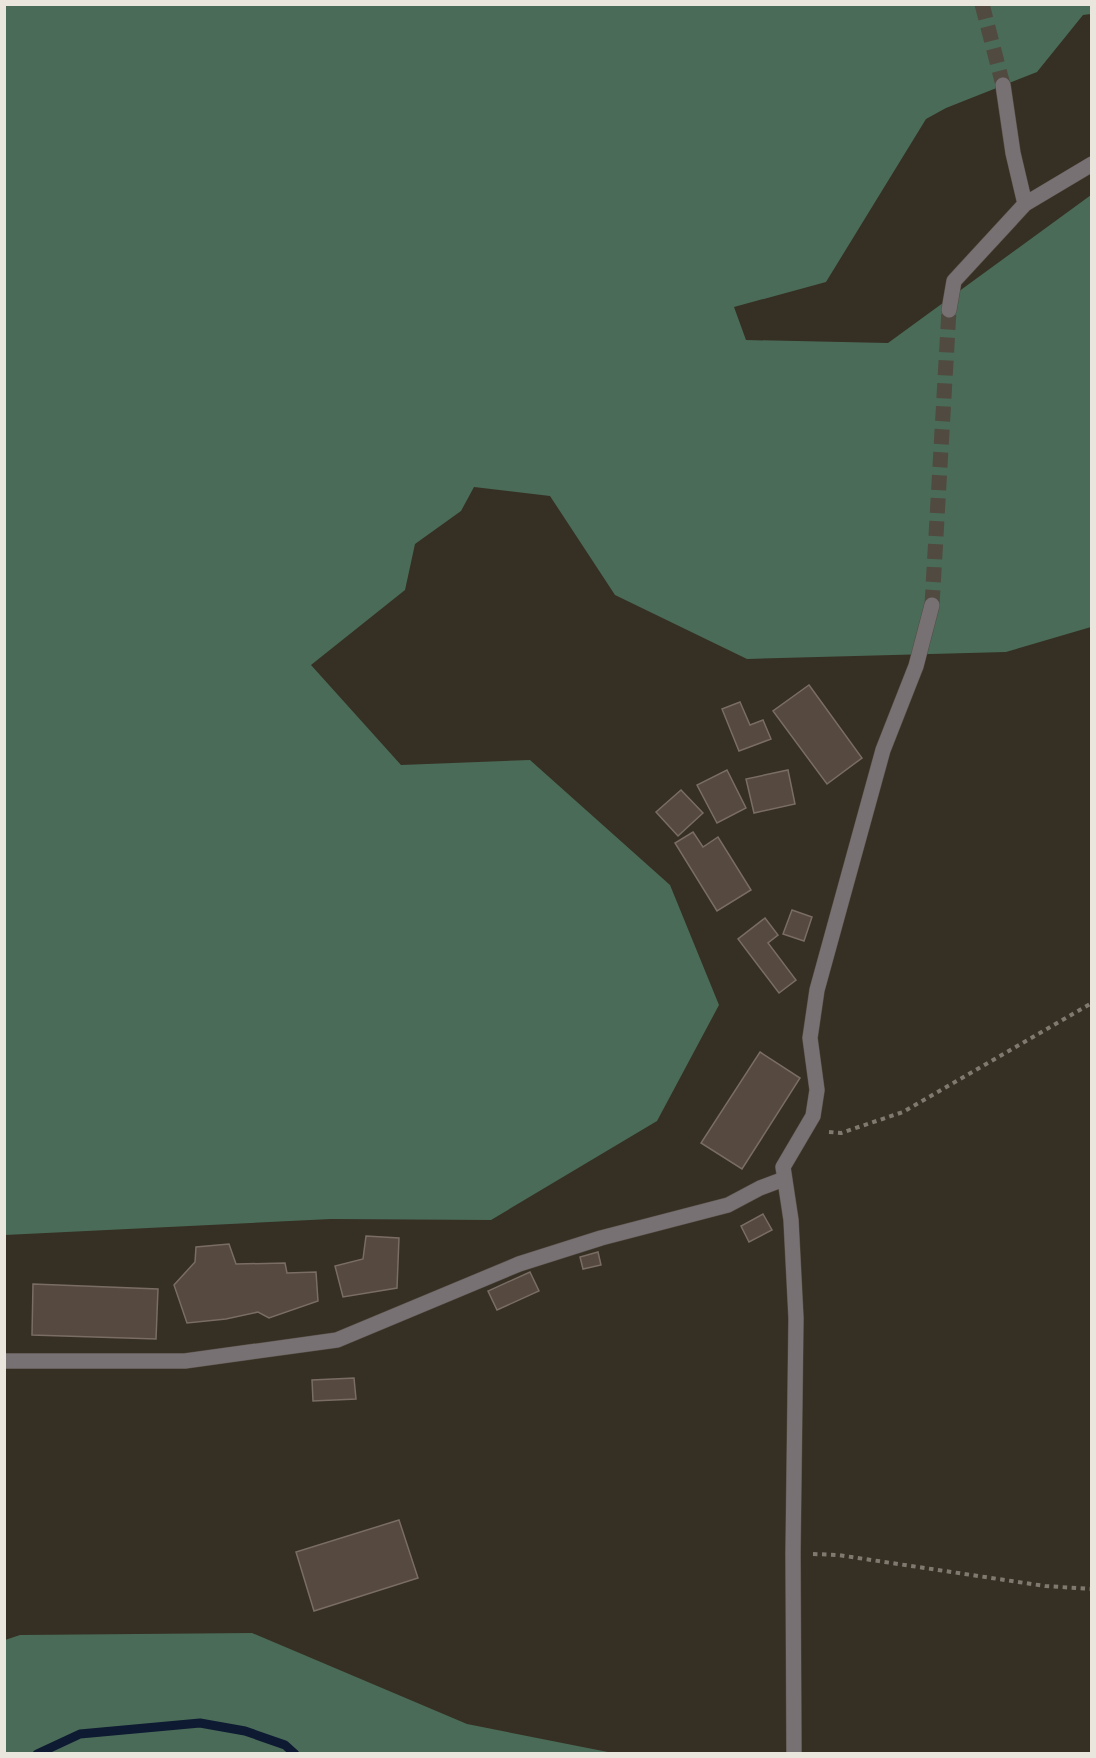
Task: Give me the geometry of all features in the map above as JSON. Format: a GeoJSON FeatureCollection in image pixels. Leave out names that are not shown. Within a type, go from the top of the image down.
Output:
{"type":"FeatureCollection","features":[{"type":"Feature","properties":{"kind":"street"},"geometry":{"type":"LineString","coordinates":[[1003,85],[1013,153],[1025,204]]}},
{"type":"Feature","properties":{"kind":"street"},"geometry":{"type":"LineString","coordinates":[[949,310],[954,281],[1025,204],[1092,164]]}},
{"type":"Feature","properties":{"kind":"street"},"geometry":{"type":"LineString","coordinates":[[794,1754],[793,1554],[796,1318],[791,1220],[783,1167],[813,1116],[817,1090],[810,1038],[817,990],[883,750],[916,666],[932,604]]}},
{"type":"Feature","properties":{"kind":"street"},"geometry":{"type":"LineString","coordinates":[[4,1361],[186,1361],[337,1340],[519,1264],[601,1238],[728,1205],[760,1188],[784,1179]]}},
{"type":"Feature","properties":{"kind":"path"},"geometry":{"type":"LineString","coordinates":[[804,1131],[841,1132],[903,1113],[1092,1003]]}},
{"type":"Feature","properties":{"kind":"path"},"geometry":{"type":"LineString","coordinates":[[793,1554],[838,1555],[1046,1586],[1092,1589]]}},
{"type":"Feature","properties":{"kind":"green space"},"geometry":{"type":"Polygon","coordinates":[[[4,5],[1091,5],[1091,14],[1083,15],[1037,72],[946,108],[926,119],[826,282],[734,307],[746,340],[888,343],[1091,195],[1091,627],[1006,652],[747,659],[615,595],[550,496],[474,487],[461,511],[415,544],[405,590],[311,665],[401,765],[530,760],[670,885],[719,1005],[657,1121],[491,1220],[331,1219],[5,1235],[4,5]]]}},
{"type":"Feature","properties":{"kind":"green space"},"geometry":{"type":"Polygon","coordinates":[[[252,1633],[467,1724],[613,1753],[5,1753],[5,1640],[20,1635],[252,1633]]]}},
{"type":"Feature","properties":{"kind":"building"},"geometry":{"type":"Polygon","coordinates":[[[809,685],[862,758],[827,784],[773,711],[809,685]]]}},
{"type":"Feature","properties":{"kind":"building"},"geometry":{"type":"Polygon","coordinates":[[[740,702],[750,725],[763,720],[771,739],[739,751],[722,709],[740,702]]]}},
{"type":"Feature","properties":{"kind":"building"},"geometry":{"type":"Polygon","coordinates":[[[727,770],[746,808],[717,823],[697,785],[727,770]]]}},
{"type":"Feature","properties":{"kind":"building"},"geometry":{"type":"Polygon","coordinates":[[[788,770],[795,804],[754,813],[746,779],[788,770]]]}},
{"type":"Feature","properties":{"kind":"building"},"geometry":{"type":"Polygon","coordinates":[[[681,790],[703,813],[678,836],[656,812],[681,790]]]}},
{"type":"Feature","properties":{"kind":"building"},"geometry":{"type":"Polygon","coordinates":[[[693,832],[703,847],[718,837],[751,890],[717,911],[675,843],[693,832]]]}},
{"type":"Feature","properties":{"kind":"building"},"geometry":{"type":"Polygon","coordinates":[[[792,910],[812,917],[804,941],[783,934],[792,910]]]}},
{"type":"Feature","properties":{"kind":"building"},"geometry":{"type":"Polygon","coordinates":[[[765,918],[778,935],[768,943],[796,980],[779,993],[738,939],[765,918]]]}},
{"type":"Feature","properties":{"kind":"building"},"geometry":{"type":"Polygon","coordinates":[[[760,1052],[800,1078],[742,1169],[701,1143],[760,1052]]]}},
{"type":"Feature","properties":{"kind":"building"},"geometry":{"type":"Polygon","coordinates":[[[763,1214],[772,1230],[749,1242],[741,1226],[763,1214]]]}},
{"type":"Feature","properties":{"kind":"building"},"geometry":{"type":"Polygon","coordinates":[[[366,1236],[399,1238],[397,1288],[343,1297],[335,1266],[363,1259],[366,1236]]]}},
{"type":"Feature","properties":{"kind":"building"},"geometry":{"type":"Polygon","coordinates":[[[229,1244],[236,1264],[285,1263],[287,1273],[316,1272],[318,1301],[269,1318],[258,1312],[226,1319],[187,1323],[174,1285],[195,1262],[196,1247],[229,1244]]]}},
{"type":"Feature","properties":{"kind":"building"},"geometry":{"type":"Polygon","coordinates":[[[598,1252],[601,1265],[583,1269],[580,1257],[598,1252]]]}},
{"type":"Feature","properties":{"kind":"building"},"geometry":{"type":"Polygon","coordinates":[[[530,1272],[539,1291],[497,1310],[488,1291],[530,1272]]]}},
{"type":"Feature","properties":{"kind":"building"},"geometry":{"type":"Polygon","coordinates":[[[33,1284],[158,1289],[156,1339],[32,1335],[33,1284]]]}},
{"type":"Feature","properties":{"kind":"building"},"geometry":{"type":"Polygon","coordinates":[[[354,1378],[356,1399],[313,1401],[312,1380],[354,1378]]]}},
{"type":"Feature","properties":{"kind":"building"},"geometry":{"type":"Polygon","coordinates":[[[399,1520],[418,1578],[314,1611],[296,1552],[399,1520]]]}},
{"type":"Feature","properties":{"kind":"waterway"},"geometry":{"type":"LineString","coordinates":[[37,1754],[80,1734],[200,1723],[245,1731],[285,1745],[295,1754]]}},
{"type":"Feature","properties":{"kind":"tunnel"},"geometry":{"type":"LineString","coordinates":[[982,4],[1003,85]]}},
{"type":"Feature","properties":{"kind":"tunnel"},"geometry":{"type":"LineString","coordinates":[[932,605],[949,310]]}}]}
